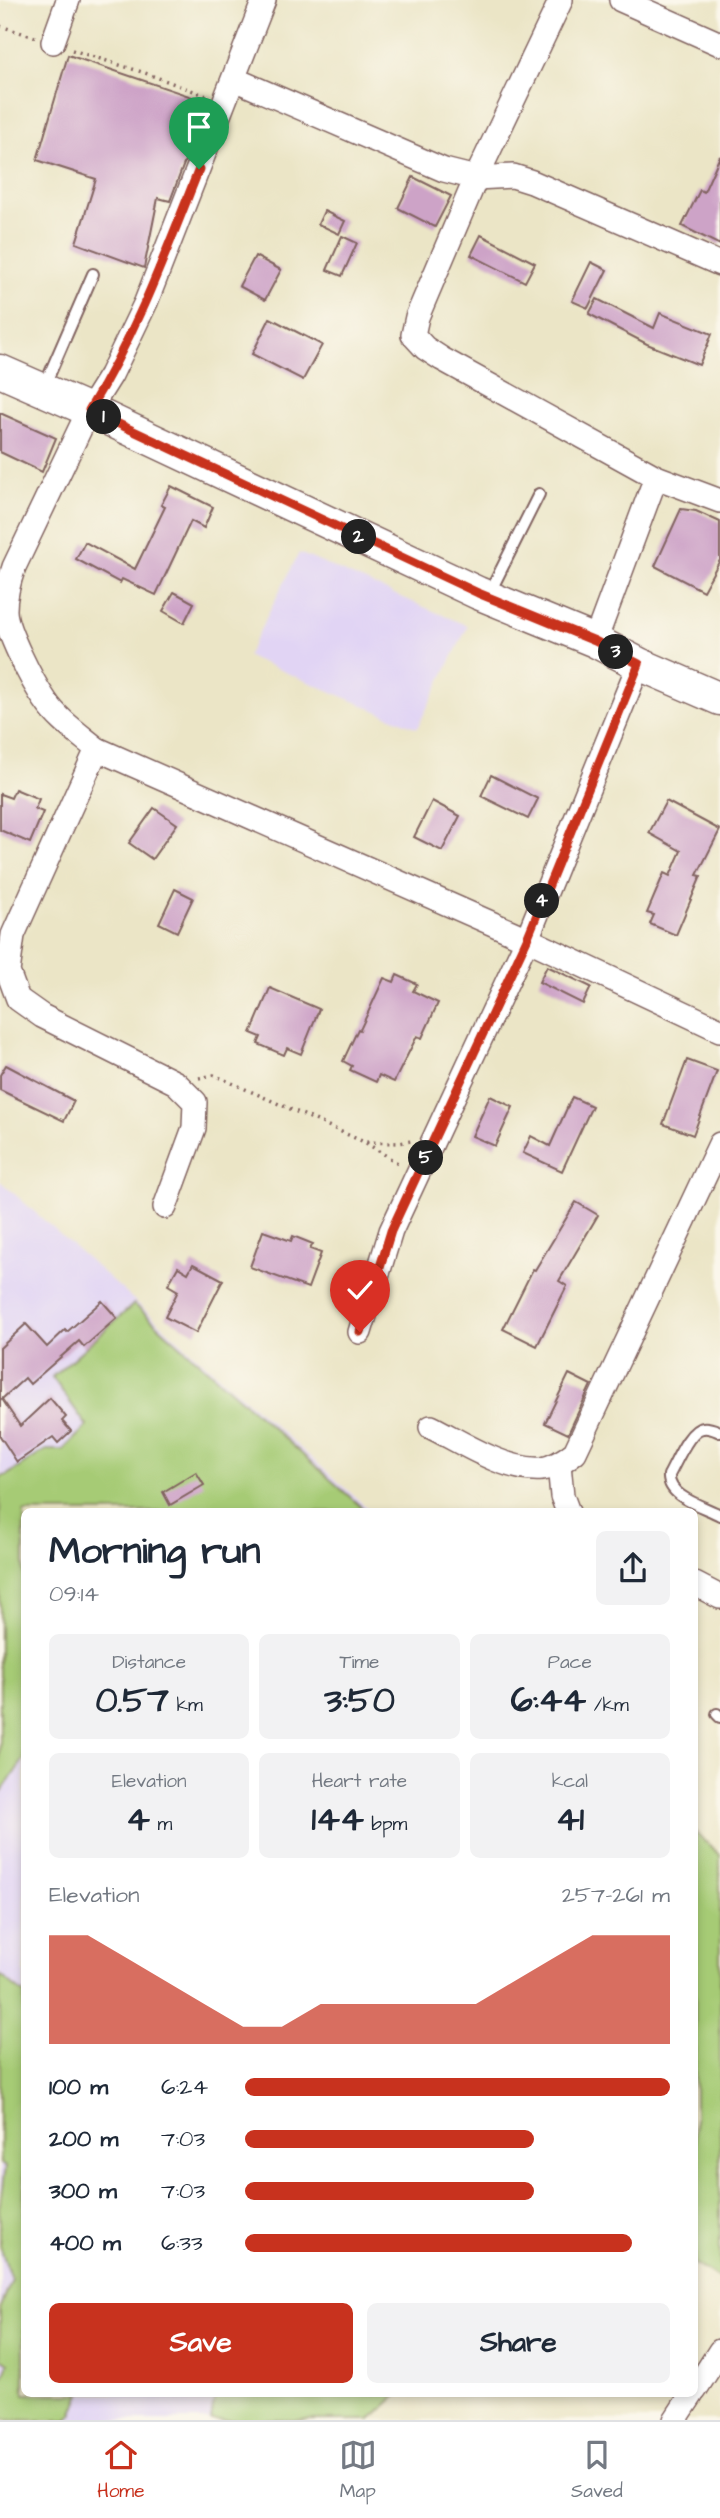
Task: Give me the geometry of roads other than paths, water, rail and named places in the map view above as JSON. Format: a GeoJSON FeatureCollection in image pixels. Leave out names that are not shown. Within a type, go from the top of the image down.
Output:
{"type":"FeatureCollection","features":[{"type":"Feature","properties":{"kind":"street"},"geometry":{"type":"LineString","coordinates":[[53,42],[68,0]]}},
{"type":"Feature","properties":{"kind":"street"},"geometry":{"type":"LineString","coordinates":[[264,0],[146,302],[111,375],[89,410],[14,567],[6,590],[5,613],[14,641],[45,700],[66,724],[97,749],[527,939],[720,1030]]}},
{"type":"Feature","properties":{"kind":"street"},"geometry":{"type":"LineString","coordinates":[[561,0],[476,178],[417,317],[413,335],[425,348],[442,359],[656,477],[720,501]]}},
{"type":"Feature","properties":{"kind":"street"},"geometry":{"type":"LineString","coordinates":[[621,0],[720,44]]}},
{"type":"Feature","properties":{"kind":"street"},"geometry":{"type":"LineString","coordinates":[[234,79],[444,170],[476,178],[513,176],[532,182],[720,264]]}},
{"type":"Feature","properties":{"kind":"street"},"geometry":{"type":"LineString","coordinates":[[0,371],[488,597],[595,641],[639,664],[720,699]]}},
{"type":"Feature","properties":{"kind":"street"},"geometry":{"type":"LineString","coordinates":[[595,641],[656,477]]}},
{"type":"Feature","properties":{"kind":"street"},"geometry":{"type":"LineString","coordinates":[[360,1332],[391,1231],[527,939],[639,664]]}},
{"type":"Feature","properties":{"kind":"street"},"geometry":{"type":"LineString","coordinates":[[97,749],[13,935],[8,972],[18,999],[42,1016],[176,1083],[195,1102],[194,1128],[165,1207]]}},
{"type":"Feature","properties":{"kind":"street"},"geometry":{"type":"LineString","coordinates":[[431,1427],[494,1459],[520,1467],[541,1469],[559,1464],[575,1452],[720,1144]]}},
{"type":"Feature","properties":{"kind":"street"},"geometry":{"type":"LineString","coordinates":[[559,1464],[562,1496],[566,1508]]}},
{"type":"Feature","properties":{"kind":"street"},"geometry":{"type":"LineString","coordinates":[[698,1586],[720,1597]]}},
{"type":"Feature","properties":{"kind":"street"},"geometry":{"type":"LineString","coordinates":[[698,2384],[720,2351]]}},
{"type":"Feature","properties":{"kind":"street"},"geometry":{"type":"LineString","coordinates":[[675,2420],[690,2397]]}},
{"type":"Feature","properties":{"kind":"lane"},"geometry":{"type":"LineString","coordinates":[[43,390],[93,274]]}},
{"type":"Feature","properties":{"kind":"lane"},"geometry":{"type":"LineString","coordinates":[[488,597],[540,494]]}},
{"type":"Feature","properties":{"kind":"lane"},"geometry":{"type":"LineString","coordinates":[[720,1432],[707,1427],[692,1433],[668,1480],[674,1492],[720,1515]]}}]}
